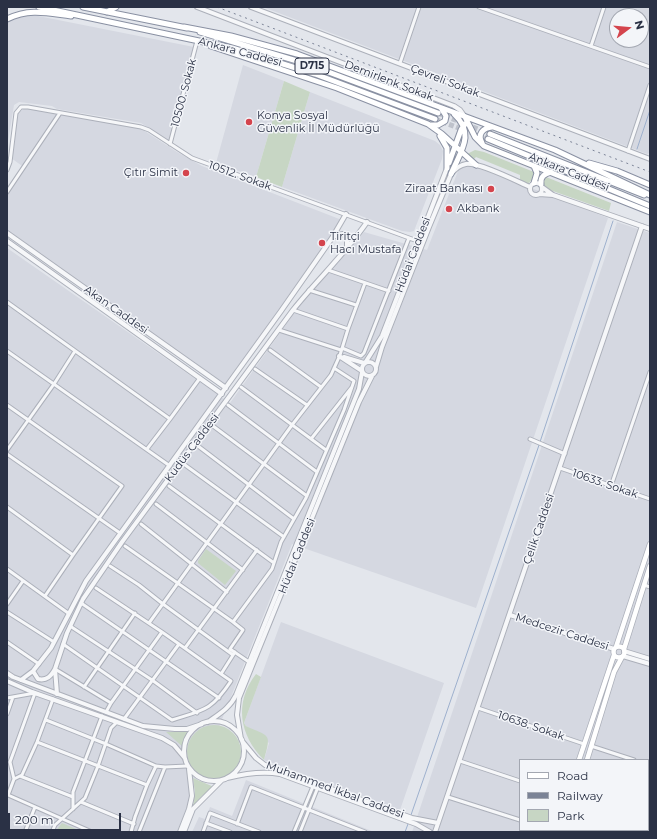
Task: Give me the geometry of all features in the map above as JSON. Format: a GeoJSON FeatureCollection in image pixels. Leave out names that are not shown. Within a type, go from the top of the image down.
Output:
{"type":"FeatureCollection","features":[{"type":"Feature","properties":{"kind":"highway","name":"Ankara Caddesi"},"geometry":{"type":"LineString","coordinates":[[39,7],[232,48],[315,74],[435,119]]}},
{"type":"Feature","properties":{"kind":"highway","name":"Ankara Caddesi"},"geometry":{"type":"LineString","coordinates":[[83,7],[184,28],[307,64],[438,113]]}},
{"type":"Feature","properties":{"kind":"highway"},"geometry":{"type":"LineString","coordinates":[[96,7],[107,12],[116,7]]}},
{"type":"Feature","properties":{"kind":"highway"},"geometry":{"type":"LineString","coordinates":[[7,19],[21,13],[31,12],[87,17]]}},
{"type":"Feature","properties":{"kind":"highway"},"geometry":{"type":"LineString","coordinates":[[184,28],[231,36],[297,54],[441,108],[453,113],[466,122],[479,142],[487,147],[650,212]]}},
{"type":"Feature","properties":{"kind":"highway"},"geometry":{"type":"LineString","coordinates":[[197,41],[337,88],[428,124],[438,125],[445,121],[446,116],[441,108]]}},
{"type":"Feature","properties":{"kind":"highway"},"geometry":{"type":"LineString","coordinates":[[453,113],[466,122],[477,121],[555,150],[650,196]]}},
{"type":"Feature","properties":{"kind":"highway"},"geometry":{"type":"LineString","coordinates":[[414,119],[444,140],[447,151],[447,168]]}},
{"type":"Feature","properties":{"kind":"highway"},"geometry":{"type":"LineString","coordinates":[[447,168],[466,122]]}},
{"type":"Feature","properties":{"kind":"highway"},"geometry":{"type":"LineString","coordinates":[[450,174],[466,137],[466,122]]}},
{"type":"Feature","properties":{"kind":"highway"},"geometry":{"type":"LineString","coordinates":[[428,124],[442,134],[476,165]]}},
{"type":"Feature","properties":{"kind":"highway"},"geometry":{"type":"LineString","coordinates":[[487,147],[481,140],[480,133],[485,128],[493,127]]}},
{"type":"Feature","properties":{"kind":"highway","name":"Ankara Caddesi"},"geometry":{"type":"LineString","coordinates":[[648,205],[489,137],[650,196]]}},
{"type":"Feature","properties":{"kind":"highway"},"geometry":{"type":"LineString","coordinates":[[573,159],[617,171],[650,184]]}},
{"type":"Feature","properties":{"kind":"highway"},"geometry":{"type":"LineString","coordinates":[[532,185],[537,171],[533,165]]}},
{"type":"Feature","properties":{"kind":"highway"},"geometry":{"type":"LineString","coordinates":[[541,186],[540,180],[542,176],[551,172]]}},
{"type":"Feature","properties":{"kind":"highway"},"geometry":{"type":"LineString","coordinates":[[594,189],[648,205]]}},
{"type":"Feature","properties":{"kind":"main road"},"geometry":{"type":"LineString","coordinates":[[579,759],[650,544]]}},
{"type":"Feature","properties":{"kind":"main road"},"geometry":{"type":"LineString","coordinates":[[587,759],[614,672],[623,653],[650,566]]}},
{"type":"Feature","properties":{"kind":"main road"},"geometry":{"type":"LineString","coordinates":[[615,648],[619,646],[623,653]]}},
{"type":"Feature","properties":{"kind":"main road"},"geometry":{"type":"LineString","coordinates":[[614,655],[616,657],[623,653]]}},
{"type":"Feature","properties":{"kind":"street","name":"Demirlenk Sokak"},"geometry":{"type":"LineString","coordinates":[[197,7],[454,106],[460,110],[466,122]]}},
{"type":"Feature","properties":{"kind":"street","name":"Çevreli Sokak"},"geometry":{"type":"LineString","coordinates":[[251,7],[638,155],[650,157]]}},
{"type":"Feature","properties":{"kind":"street"},"geometry":{"type":"LineString","coordinates":[[400,63],[419,7]]}},
{"type":"Feature","properties":{"kind":"street"},"geometry":{"type":"LineString","coordinates":[[479,7],[650,67]]}},
{"type":"Feature","properties":{"kind":"street"},"geometry":{"type":"LineString","coordinates":[[591,46],[604,7]]}},
{"type":"Feature","properties":{"kind":"street","name":"10500. Sokak"},"geometry":{"type":"LineString","coordinates":[[170,144],[197,41]]}},
{"type":"Feature","properties":{"kind":"street"},"geometry":{"type":"LineString","coordinates":[[628,151],[650,85]]}},
{"type":"Feature","properties":{"kind":"street","name":"10512. Sokak"},"geometry":{"type":"LineString","coordinates":[[7,170],[10,162],[16,113],[21,107],[28,106],[60,113],[141,126],[192,158],[420,242]]}},
{"type":"Feature","properties":{"kind":"street"},"geometry":{"type":"LineString","coordinates":[[7,192],[60,113]]}},
{"type":"Feature","properties":{"kind":"street"},"geometry":{"type":"LineString","coordinates":[[450,174],[462,164],[476,165],[532,185],[538,182],[553,195]]}},
{"type":"Feature","properties":{"kind":"street","name":"Hüdai Caddesi"},"geometry":{"type":"LineString","coordinates":[[376,367],[447,168]]}},
{"type":"Feature","properties":{"kind":"street","name":"Hüdai Caddesi"},"geometry":{"type":"LineString","coordinates":[[365,363],[382,336],[420,242],[450,174]]}},
{"type":"Feature","properties":{"kind":"street"},"geometry":{"type":"LineString","coordinates":[[532,185],[530,190],[532,193],[553,195],[650,229]]}},
{"type":"Feature","properties":{"kind":"street"},"geometry":{"type":"LineString","coordinates":[[539,194],[542,191],[541,186]]}},
{"type":"Feature","properties":{"kind":"street","name":"Kudüs Caddesi"},"geometry":{"type":"LineString","coordinates":[[21,680],[33,671],[39,664],[54,642],[86,581],[222,394],[332,238],[346,214]]}},
{"type":"Feature","properties":{"kind":"street","name":"Kudüs Caddesi"},"geometry":{"type":"LineString","coordinates":[[57,694],[55,669],[70,626],[81,603],[122,542],[293,310],[356,238],[367,222]]}},
{"type":"Feature","properties":{"kind":"street","name":"Çelik Caddesi"},"geometry":{"type":"LineString","coordinates":[[435,832],[642,226]]}},
{"type":"Feature","properties":{"kind":"street","name":"Akan Caddesi"},"geometry":{"type":"LineString","coordinates":[[7,233],[226,388]]}},
{"type":"Feature","properties":{"kind":"street"},"geometry":{"type":"LineString","coordinates":[[332,238],[343,234],[347,237],[348,243],[346,249]]}},
{"type":"Feature","properties":{"kind":"street"},"geometry":{"type":"LineString","coordinates":[[279,330],[361,356],[364,353],[389,292],[409,238]]}},
{"type":"Feature","properties":{"kind":"street","name":"Akan Caddesi"},"geometry":{"type":"LineString","coordinates":[[7,241],[222,394]]}},
{"type":"Feature","properties":{"kind":"street"},"geometry":{"type":"LineString","coordinates":[[328,270],[389,292]]}},
{"type":"Feature","properties":{"kind":"street"},"geometry":{"type":"LineString","coordinates":[[149,623],[292,425],[331,375],[342,349],[356,305],[365,283]]}},
{"type":"Feature","properties":{"kind":"street"},"geometry":{"type":"LineString","coordinates":[[310,290],[356,305]]}},
{"type":"Feature","properties":{"kind":"street"},"geometry":{"type":"LineString","coordinates":[[7,302],[170,419]]}},
{"type":"Feature","properties":{"kind":"street"},"geometry":{"type":"LineString","coordinates":[[293,310],[348,329]]}},
{"type":"Feature","properties":{"kind":"street"},"geometry":{"type":"LineString","coordinates":[[270,350],[321,387]]}},
{"type":"Feature","properties":{"kind":"street"},"geometry":{"type":"LineString","coordinates":[[7,351],[170,466]]}},
{"type":"Feature","properties":{"kind":"street"},"geometry":{"type":"LineString","coordinates":[[7,450],[54,384],[75,351]]}},
{"type":"Feature","properties":{"kind":"street"},"geometry":{"type":"LineString","coordinates":[[339,356],[365,363],[371,362],[376,367],[376,372],[372,376],[365,376],[362,372],[339,356]]}},
{"type":"Feature","properties":{"kind":"street"},"geometry":{"type":"LineString","coordinates":[[362,372],[362,366],[365,363]]}},
{"type":"Feature","properties":{"kind":"street"},"geometry":{"type":"LineString","coordinates":[[334,368],[354,382],[354,384]]}},
{"type":"Feature","properties":{"kind":"street"},"geometry":{"type":"LineString","coordinates":[[255,369],[307,405]]}},
{"type":"Feature","properties":{"kind":"street","name":"Hüdai Caddesi"},"geometry":{"type":"LineString","coordinates":[[208,722],[230,705],[236,695],[359,389],[362,372]]}},
{"type":"Feature","properties":{"kind":"street"},"geometry":{"type":"LineString","coordinates":[[611,486],[650,372]]}},
{"type":"Feature","properties":{"kind":"street","name":"Hüdai Caddesi"},"geometry":{"type":"LineString","coordinates":[[241,740],[237,715],[239,698],[356,408],[372,376]]}},
{"type":"Feature","properties":{"kind":"street"},"geometry":{"type":"LineString","coordinates":[[147,450],[200,378]]}},
{"type":"Feature","properties":{"kind":"street"},"geometry":{"type":"LineString","coordinates":[[311,439],[354,384]]}},
{"type":"Feature","properties":{"kind":"street"},"geometry":{"type":"LineString","coordinates":[[233,622],[272,569],[284,537],[307,496],[354,384]]}},
{"type":"Feature","properties":{"kind":"street"},"geometry":{"type":"LineString","coordinates":[[241,388],[326,450]]}},
{"type":"Feature","properties":{"kind":"street"},"geometry":{"type":"LineString","coordinates":[[7,404],[122,486],[45,596]]}},
{"type":"Feature","properties":{"kind":"street"},"geometry":{"type":"LineString","coordinates":[[228,405],[317,472]]}},
{"type":"Feature","properties":{"kind":"street"},"geometry":{"type":"LineString","coordinates":[[213,426],[307,496]]}},
{"type":"Feature","properties":{"kind":"street"},"geometry":{"type":"LineString","coordinates":[[530,439],[564,454]]}},
{"type":"Feature","properties":{"kind":"street"},"geometry":{"type":"LineString","coordinates":[[198,446],[294,519]]}},
{"type":"Feature","properties":{"kind":"street"},"geometry":{"type":"LineString","coordinates":[[7,454],[120,533]]}},
{"type":"Feature","properties":{"kind":"street"},"geometry":{"type":"LineString","coordinates":[[185,465],[284,537]]}},
{"type":"Feature","properties":{"kind":"street","name":"10633. Sokak"},"geometry":{"type":"LineString","coordinates":[[560,468],[650,499]]}},
{"type":"Feature","properties":{"kind":"street"},"geometry":{"type":"LineString","coordinates":[[169,486],[274,563]]}},
{"type":"Feature","properties":{"kind":"street"},"geometry":{"type":"LineString","coordinates":[[156,504],[243,570]]}},
{"type":"Feature","properties":{"kind":"street"},"geometry":{"type":"LineString","coordinates":[[7,506],[73,555]]}},
{"type":"Feature","properties":{"kind":"street"},"geometry":{"type":"LineString","coordinates":[[141,524],[227,592]]}},
{"type":"Feature","properties":{"kind":"street"},"geometry":{"type":"LineString","coordinates":[[125,546],[178,582],[243,630],[230,649],[234,654]]}},
{"type":"Feature","properties":{"kind":"street"},"geometry":{"type":"LineString","coordinates":[[185,648],[257,550]]}},
{"type":"Feature","properties":{"kind":"street"},"geometry":{"type":"LineString","coordinates":[[110,566],[139,585],[198,630],[249,662]]}},
{"type":"Feature","properties":{"kind":"street"},"geometry":{"type":"LineString","coordinates":[[7,569],[68,613]]}},
{"type":"Feature","properties":{"kind":"street"},"geometry":{"type":"LineString","coordinates":[[7,604],[23,581]]}},
{"type":"Feature","properties":{"kind":"street"},"geometry":{"type":"LineString","coordinates":[[644,585],[650,587]]}},
{"type":"Feature","properties":{"kind":"street"},"geometry":{"type":"LineString","coordinates":[[63,644],[172,720],[197,713],[213,704],[231,681],[135,613],[96,588]]}},
{"type":"Feature","properties":{"kind":"street"},"geometry":{"type":"LineString","coordinates":[[81,603],[219,698]]}},
{"type":"Feature","properties":{"kind":"street"},"geometry":{"type":"LineString","coordinates":[[7,612],[54,642]]}},
{"type":"Feature","properties":{"kind":"street"},"geometry":{"type":"LineString","coordinates":[[84,687],[135,613]]}},
{"type":"Feature","properties":{"kind":"street","name":"Medcezir Caddesi"},"geometry":{"type":"LineString","coordinates":[[510,615],[615,648]]}},
{"type":"Feature","properties":{"kind":"street"},"geometry":{"type":"LineString","coordinates":[[70,626],[152,680],[197,713]]}},
{"type":"Feature","properties":{"kind":"street"},"geometry":{"type":"LineString","coordinates":[[106,712],[110,703],[124,687],[162,632]]}},
{"type":"Feature","properties":{"kind":"street"},"geometry":{"type":"LineString","coordinates":[[7,642],[39,664]]}},
{"type":"Feature","properties":{"kind":"street"},"geometry":{"type":"LineString","coordinates":[[124,719],[179,644]]}},
{"type":"Feature","properties":{"kind":"street"},"geometry":{"type":"LineString","coordinates":[[623,653],[650,664]]}},
{"type":"Feature","properties":{"kind":"street","name":"Medcezir Caddesi"},"geometry":{"type":"LineString","coordinates":[[623,653],[650,659]]}},
{"type":"Feature","properties":{"kind":"street"},"geometry":{"type":"LineString","coordinates":[[221,674],[234,654]]}},
{"type":"Feature","properties":{"kind":"street"},"geometry":{"type":"LineString","coordinates":[[33,671],[38,679],[42,680],[50,676],[55,669],[110,703]]}},
{"type":"Feature","properties":{"kind":"street"},"geometry":{"type":"LineString","coordinates":[[7,673],[13,677],[143,726],[187,729],[208,722],[220,722],[236,732],[241,740],[243,751],[242,760],[238,769],[224,779],[193,809],[184,832]]}},
{"type":"Feature","properties":{"kind":"street"},"geometry":{"type":"LineString","coordinates":[[7,681],[36,693],[162,738],[174,746],[184,757],[188,767],[192,796],[189,809],[180,832]]}},
{"type":"Feature","properties":{"kind":"street"},"geometry":{"type":"LineString","coordinates":[[7,698],[36,693]]}},
{"type":"Feature","properties":{"kind":"street"},"geometry":{"type":"LineString","coordinates":[[36,693],[10,762],[14,779],[7,795],[61,820],[92,832]]}},
{"type":"Feature","properties":{"kind":"street"},"geometry":{"type":"LineString","coordinates":[[7,714],[13,697]]}},
{"type":"Feature","properties":{"kind":"street"},"geometry":{"type":"LineString","coordinates":[[14,779],[22,775],[46,720],[53,699]]}},
{"type":"Feature","properties":{"kind":"street","name":"10638. Sokak"},"geometry":{"type":"LineString","coordinates":[[478,708],[584,744]]}},
{"type":"Feature","properties":{"kind":"street"},"geometry":{"type":"LineString","coordinates":[[73,810],[73,792],[102,716]]}},
{"type":"Feature","properties":{"kind":"street"},"geometry":{"type":"LineString","coordinates":[[46,720],[156,766],[164,768],[188,767]]}},
{"type":"Feature","properties":{"kind":"street"},"geometry":{"type":"LineString","coordinates":[[52,832],[55,826],[85,798],[111,728],[117,722]]}},
{"type":"Feature","properties":{"kind":"street"},"geometry":{"type":"LineString","coordinates":[[184,757],[184,747],[187,737],[194,729],[202,724]]}},
{"type":"Feature","properties":{"kind":"street","name":"Muhammed İkbal Caddesi"},"geometry":{"type":"LineString","coordinates":[[241,740],[253,755],[264,764],[314,785]]}},
{"type":"Feature","properties":{"kind":"street"},"geometry":{"type":"LineString","coordinates":[[37,742],[147,785]]}},
{"type":"Feature","properties":{"kind":"street"},"geometry":{"type":"LineString","coordinates":[[591,746],[631,759]]}},
{"type":"Feature","properties":{"kind":"street"},"geometry":{"type":"LineString","coordinates":[[460,761],[519,780]]}},
{"type":"Feature","properties":{"kind":"street"},"geometry":{"type":"LineString","coordinates":[[131,832],[147,785],[156,766]]}},
{"type":"Feature","properties":{"kind":"street"},"geometry":{"type":"LineString","coordinates":[[188,767],[196,776],[204,780],[213,781],[224,779]]}},
{"type":"Feature","properties":{"kind":"street"},"geometry":{"type":"LineString","coordinates":[[139,832],[164,768]]}},
{"type":"Feature","properties":{"kind":"street","name":"Muhammed İkbal Caddesi"},"geometry":{"type":"LineString","coordinates":[[224,779],[241,775],[270,773],[280,774],[319,786],[417,822],[438,823]]}},
{"type":"Feature","properties":{"kind":"street"},"geometry":{"type":"LineString","coordinates":[[20,776],[73,797]]}},
{"type":"Feature","properties":{"kind":"street"},"geometry":{"type":"LineString","coordinates":[[294,832],[314,785]]}},
{"type":"Feature","properties":{"kind":"street"},"geometry":{"type":"LineString","coordinates":[[300,832],[319,786]]}},
{"type":"Feature","properties":{"kind":"street"},"geometry":{"type":"LineString","coordinates":[[237,824],[251,788],[365,832]]}},
{"type":"Feature","properties":{"kind":"street"},"geometry":{"type":"LineString","coordinates":[[448,797],[519,820]]}},
{"type":"Feature","properties":{"kind":"street"},"geometry":{"type":"LineString","coordinates":[[81,802],[134,824]]}},
{"type":"Feature","properties":{"kind":"street"},"geometry":{"type":"LineString","coordinates":[[25,832],[34,808]]}},
{"type":"Feature","properties":{"kind":"street"},"geometry":{"type":"LineString","coordinates":[[203,832],[210,813],[259,832]]}},
{"type":"Feature","properties":{"kind":"street","name":"Muhammed İkbal Caddesi"},"geometry":{"type":"LineString","coordinates":[[417,822],[430,832]]}},
{"type":"Feature","properties":{"kind":"street"},"geometry":{"type":"LineString","coordinates":[[206,823],[230,832]]}},
{"type":"Feature","properties":{"kind":"shaded area"},"geometry":{"type":"Polygon","coordinates":[[[263,7],[650,7],[650,153],[647,154],[263,7]]]}},
{"type":"Feature","properties":{"kind":"shaded area"},"geometry":{"type":"Polygon","coordinates":[[[27,15],[194,47],[169,141],[141,123],[57,109],[52,106],[19,102],[14,105],[7,147],[7,22],[27,15]]]}},
{"type":"Feature","properties":{"kind":"shaded area","name":"Konya Sosyal Güvenlik İl Müdürlüğü"},"geometry":{"type":"Polygon","coordinates":[[[243,65],[284,81],[256,177],[216,163],[243,65]]]}},
{"type":"Feature","properties":{"kind":"shaded area"},"geometry":{"type":"Polygon","coordinates":[[[310,92],[435,141],[440,145],[443,151],[442,159],[414,231],[402,231],[282,187],[310,92]]]}},
{"type":"Feature","properties":{"kind":"shaded area"},"geometry":{"type":"Polygon","coordinates":[[[25,108],[140,128],[202,166],[342,220],[225,385],[7,231],[7,195],[25,168],[11,158],[17,114],[25,108]]]}},
{"type":"Feature","properties":{"kind":"shaded area"},"geometry":{"type":"Polygon","coordinates":[[[462,161],[608,218],[476,608],[292,544],[177,832],[7,832],[7,248],[230,403],[315,284],[364,232],[427,250],[462,161]]]}},
{"type":"Feature","properties":{"kind":"shaded area"},"geometry":{"type":"Polygon","coordinates":[[[617,222],[650,233],[650,832],[412,832],[617,222]]]}},
{"type":"Feature","properties":{"kind":"shaded area"},"geometry":{"type":"Polygon","coordinates":[[[281,622],[444,683],[400,810],[264,760],[269,743],[244,723],[281,622]]]}},
{"type":"Feature","properties":{"kind":"shaded area"},"geometry":{"type":"Polygon","coordinates":[[[246,780],[374,832],[192,832],[199,817],[205,819],[210,807],[232,816],[246,780]]]}},
{"type":"Feature","properties":{"kind":"green space"},"geometry":{"type":"Polygon","coordinates":[[[284,81],[310,92],[282,187],[256,177],[284,81]]]}},
{"type":"Feature","properties":{"kind":"green space"},"geometry":{"type":"Polygon","coordinates":[[[475,150],[484,152],[534,172],[534,177],[528,184],[520,181],[520,175],[476,157],[473,160],[467,154],[475,150]]]}},
{"type":"Feature","properties":{"kind":"green space"},"geometry":{"type":"Polygon","coordinates":[[[546,177],[611,203],[609,211],[550,190],[544,185],[546,177]]]}},
{"type":"Feature","properties":{"kind":"green space"},"geometry":{"type":"Polygon","coordinates":[[[206,549],[236,571],[225,585],[198,563],[206,549]]]}},
{"type":"Feature","properties":{"kind":"green space"},"geometry":{"type":"Polygon","coordinates":[[[256,674],[261,677],[244,723],[246,726],[264,734],[267,737],[268,744],[264,760],[249,740],[242,718],[244,696],[256,674]]]}},
{"type":"Feature","properties":{"kind":"green space"},"geometry":{"type":"Polygon","coordinates":[[[214,725],[224,727],[233,733],[239,742],[241,752],[239,762],[233,771],[224,777],[214,779],[204,777],[195,771],[189,762],[187,752],[189,742],[195,733],[204,727],[214,725]]]}},
{"type":"Feature","properties":{"kind":"green space"},"geometry":{"type":"Polygon","coordinates":[[[192,729],[186,737],[183,747],[166,732],[179,732],[192,729]]]}},
{"type":"Feature","properties":{"kind":"green space"},"geometry":{"type":"Polygon","coordinates":[[[193,778],[214,787],[202,796],[193,806],[195,792],[193,778]]]}},
{"type":"Feature","properties":{"kind":"green space"},"geometry":{"type":"Polygon","coordinates":[[[62,823],[83,832],[55,832],[62,823]]]}},
{"type":"Feature","properties":{"kind":"waterway"},"geometry":{"type":"LineString","coordinates":[[637,149],[650,110]]}},
{"type":"Feature","properties":{"kind":"waterway"},"geometry":{"type":"LineString","coordinates":[[411,815],[538,448],[613,221]]}},
{"type":"Feature","properties":{"kind":"waterway"},"geometry":{"type":"LineString","coordinates":[[405,832],[408,824]]}},
{"type":"Feature","properties":{"kind":"tunnel"},"geometry":{"type":"LineString","coordinates":[[438,113],[490,134]]}},
{"type":"Feature","properties":{"kind":"tunnel"},"geometry":{"type":"LineString","coordinates":[[435,119],[488,139]]}},
{"type":"Feature","properties":{"kind":"railway"},"geometry":{"type":"LineString","coordinates":[[217,7],[650,172]]}},
{"type":"Feature","properties":{"kind":"place","name":"Konya Sosyal Güvenlik İl Müdürlüğü"},"geometry":{"type":"Point","coordinates":[249,122]}},
{"type":"Feature","properties":{"kind":"place","name":"Çıtır Simit"},"geometry":{"type":"Point","coordinates":[186,173]}},
{"type":"Feature","properties":{"kind":"place","name":"Ziraat Bankası"},"geometry":{"type":"Point","coordinates":[491,189]}},
{"type":"Feature","properties":{"kind":"place","name":"Akbank"},"geometry":{"type":"Point","coordinates":[449,209]}},
{"type":"Feature","properties":{"kind":"place","name":"Tiritçi Hacı Mustafa"},"geometry":{"type":"Point","coordinates":[322,243]}}]}
